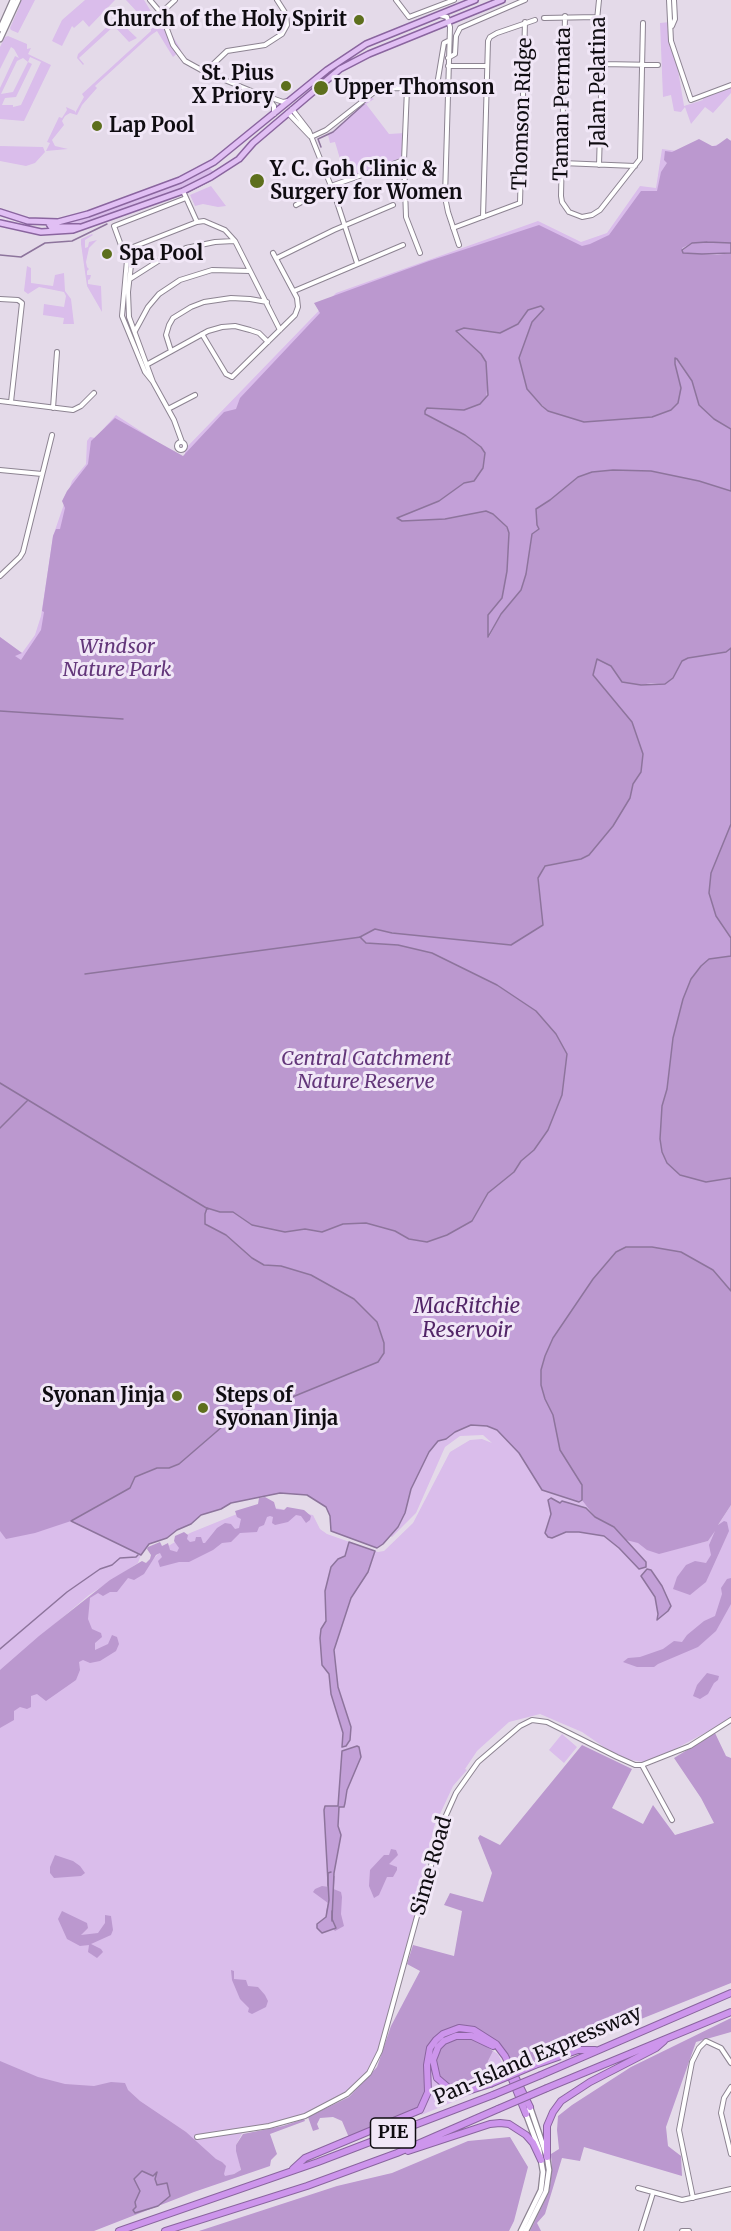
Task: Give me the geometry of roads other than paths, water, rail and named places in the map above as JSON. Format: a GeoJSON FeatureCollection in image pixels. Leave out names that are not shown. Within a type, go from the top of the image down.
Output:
{"type":"FeatureCollection","features":[{"type":"Feature","properties":{"kind":"highway","name":"Pan-Island Expressway"},"geometry":{"type":"LineString","coordinates":[[119,2231],[293,2170],[493,2095],[731,1993]]}},
{"type":"Feature","properties":{"kind":"highway","name":"Pan-Island Expressway"},"geometry":{"type":"LineString","coordinates":[[165,2231],[307,2186],[397,2153],[731,2012]]}},
{"type":"Feature","properties":{"kind":"highway"},"geometry":{"type":"LineString","coordinates":[[293,2170],[304,2158],[420,2109],[428,2092],[427,2066],[430,2048],[443,2034],[459,2028],[474,2030],[496,2044],[506,2056],[530,2107]]}},
{"type":"Feature","properties":{"kind":"highway"},"geometry":{"type":"LineString","coordinates":[[526,2114],[503,2058],[495,2047],[480,2038],[464,2036],[449,2038],[438,2047],[433,2067],[437,2078],[451,2090],[462,2092],[490,2084],[535,2065],[578,2050],[597,2050]]}},
{"type":"Feature","properties":{"kind":"highway"},"geometry":{"type":"LineString","coordinates":[[544,2158],[547,2126],[561,2101],[590,2082],[659,2047],[664,2040]]}},
{"type":"Feature","properties":{"kind":"highway"},"geometry":{"type":"LineString","coordinates":[[397,2153],[414,2150],[490,2124],[500,2123],[508,2124],[526,2135],[544,2158]]}},
{"type":"Feature","properties":{"kind":"main road"},"geometry":{"type":"LineString","coordinates":[[0,29],[13,0]]}},
{"type":"Feature","properties":{"kind":"main road"},"geometry":{"type":"LineString","coordinates":[[0,39],[18,0]]}},
{"type":"Feature","properties":{"kind":"main road"},"geometry":{"type":"LineString","coordinates":[[0,223],[41,232],[59,232],[81,227],[183,191],[216,175],[239,159],[253,143],[338,66],[366,44],[475,0]]}},
{"type":"Feature","properties":{"kind":"main road"},"geometry":{"type":"LineString","coordinates":[[487,0],[499,1]]}},
{"type":"Feature","properties":{"kind":"main road"},"geometry":{"type":"LineString","coordinates":[[0,212],[14,218],[58,222],[88,214],[180,180],[207,167],[274,115],[315,79],[338,66],[499,1]]}},
{"type":"Feature","properties":{"kind":"main road"},"geometry":{"type":"LineString","coordinates":[[315,79],[319,81],[319,85]]}},
{"type":"Feature","properties":{"kind":"main road"},"geometry":{"type":"LineString","coordinates":[[207,167],[216,168],[218,172],[216,175]]}},
{"type":"Feature","properties":{"kind":"main road"},"geometry":{"type":"LineString","coordinates":[[45,222],[51,227],[71,225],[81,227]]}},
{"type":"Feature","properties":{"kind":"main road"},"geometry":{"type":"LineString","coordinates":[[41,232],[45,222]]}},
{"type":"Feature","properties":{"kind":"main road"},"geometry":{"type":"LineString","coordinates":[[526,2231],[546,2190],[544,2158],[530,2107]]}},
{"type":"Feature","properties":{"kind":"main road"},"geometry":{"type":"LineString","coordinates":[[521,2231],[541,2190],[543,2172],[544,2158],[526,2114],[530,2107]]}},
{"type":"Feature","properties":{"kind":"street"},"geometry":{"type":"LineString","coordinates":[[150,0],[161,13],[166,31],[185,61],[205,72],[265,96],[283,102],[289,101]]}},
{"type":"Feature","properties":{"kind":"street"},"geometry":{"type":"LineString","coordinates":[[161,13],[175,0]]}},
{"type":"Feature","properties":{"kind":"street"},"geometry":{"type":"LineString","coordinates":[[205,72],[227,51],[265,45],[282,34],[287,25],[286,14],[277,0]]}},
{"type":"Feature","properties":{"kind":"street"},"geometry":{"type":"LineString","coordinates":[[396,0],[409,17],[421,21]]}},
{"type":"Feature","properties":{"kind":"street"},"geometry":{"type":"LineString","coordinates":[[409,17],[454,0]]}},
{"type":"Feature","properties":{"kind":"street"},"geometry":{"type":"LineString","coordinates":[[448,58],[454,56],[456,36],[460,28],[525,0]]}},
{"type":"Feature","properties":{"kind":"street","name":"Jalan Pelatina"},"geometry":{"type":"LineString","coordinates":[[599,0],[597,17],[602,64],[599,165]]}},
{"type":"Feature","properties":{"kind":"street"},"geometry":{"type":"LineString","coordinates":[[669,0],[671,39],[675,57],[691,100],[731,85]]}},
{"type":"Feature","properties":{"kind":"street"},"geometry":{"type":"LineString","coordinates":[[672,26],[675,19],[674,0]]}},
{"type":"Feature","properties":{"kind":"street"},"geometry":{"type":"LineString","coordinates":[[310,136],[331,127],[377,90],[407,89],[434,92],[439,84],[449,35],[449,21],[446,16],[439,15]]}},
{"type":"Feature","properties":{"kind":"street","name":"Taman Permata"},"geometry":{"type":"LineString","coordinates":[[565,16],[562,202],[570,213],[582,217],[600,210],[640,158],[643,24]]}},
{"type":"Feature","properties":{"kind":"street"},"geometry":{"type":"LineString","coordinates":[[408,26],[409,17]]}},
{"type":"Feature","properties":{"kind":"street","name":"Taman Permata"},"geometry":{"type":"LineString","coordinates":[[544,18],[597,17]]}},
{"type":"Feature","properties":{"kind":"street","name":"Thomson Ridge"},"geometry":{"type":"LineString","coordinates":[[483,217],[487,44],[490,37],[535,20]]}},
{"type":"Feature","properties":{"kind":"street","name":"Thomson Ridge"},"geometry":{"type":"LineString","coordinates":[[453,228],[520,204],[525,22]]}},
{"type":"Feature","properties":{"kind":"street"},"geometry":{"type":"LineString","coordinates":[[437,26],[449,35]]}},
{"type":"Feature","properties":{"kind":"street"},"geometry":{"type":"LineString","coordinates":[[446,42],[448,58],[446,197],[459,245]]}},
{"type":"Feature","properties":{"kind":"street","name":"Taman Permata"},"geometry":{"type":"LineString","coordinates":[[602,64],[658,65]]}},
{"type":"Feature","properties":{"kind":"street","name":"Thomson Ridge"},"geometry":{"type":"LineString","coordinates":[[448,66],[487,66]]}},
{"type":"Feature","properties":{"kind":"street"},"geometry":{"type":"LineString","coordinates":[[407,89],[406,218],[420,253]]}},
{"type":"Feature","properties":{"kind":"street"},"geometry":{"type":"LineString","coordinates":[[265,96],[273,106],[274,115]]}},
{"type":"Feature","properties":{"kind":"street"},"geometry":{"type":"LineString","coordinates":[[290,111],[309,131],[346,224],[357,263]]}},
{"type":"Feature","properties":{"kind":"street"},"geometry":{"type":"LineString","coordinates":[[296,205],[331,186],[405,160]]}},
{"type":"Feature","properties":{"kind":"street","name":"Jalan Pelatina"},"geometry":{"type":"LineString","coordinates":[[562,163],[635,166]]}},
{"type":"Feature","properties":{"kind":"street"},"geometry":{"type":"LineString","coordinates":[[183,191],[197,222]]}},
{"type":"Feature","properties":{"kind":"street"},"geometry":{"type":"LineString","coordinates":[[186,198],[114,226],[122,248],[130,248],[197,222],[204,222],[225,230],[234,241],[280,330]]}},
{"type":"Feature","properties":{"kind":"street"},"geometry":{"type":"LineString","coordinates":[[277,258],[346,224],[393,205]]}},
{"type":"Feature","properties":{"kind":"street"},"geometry":{"type":"LineString","coordinates":[[130,279],[163,258],[186,248],[214,242],[234,241]]}},
{"type":"Feature","properties":{"kind":"street"},"geometry":{"type":"LineString","coordinates":[[294,291],[403,245]]}},
{"type":"Feature","properties":{"kind":"street"},"geometry":{"type":"LineString","coordinates":[[130,248],[128,313],[153,382]]}},
{"type":"Feature","properties":{"kind":"street"},"geometry":{"type":"LineString","coordinates":[[130,248],[122,316],[145,372],[174,420],[182,442]]}},
{"type":"Feature","properties":{"kind":"street"},"geometry":{"type":"LineString","coordinates":[[202,334],[230,377],[235,376],[297,311],[298,302],[294,291],[273,253]]}},
{"type":"Feature","properties":{"kind":"street"},"geometry":{"type":"LineString","coordinates":[[134,331],[159,294],[180,280],[213,270],[250,271]]}},
{"type":"Feature","properties":{"kind":"street"},"geometry":{"type":"LineString","coordinates":[[171,351],[166,334],[169,325],[173,318],[191,307],[204,302],[231,298],[267,303]]}},
{"type":"Feature","properties":{"kind":"street"},"geometry":{"type":"LineString","coordinates":[[0,299],[18,300],[22,303],[11,402]]}},
{"type":"Feature","properties":{"kind":"street"},"geometry":{"type":"LineString","coordinates":[[148,364],[215,328],[235,327],[256,332],[268,342]]}},
{"type":"Feature","properties":{"kind":"street"},"geometry":{"type":"LineString","coordinates":[[53,408],[57,352]]}},
{"type":"Feature","properties":{"kind":"street"},"geometry":{"type":"LineString","coordinates":[[0,401],[77,409],[94,393]]}},
{"type":"Feature","properties":{"kind":"street"},"geometry":{"type":"LineString","coordinates":[[168,409],[195,395]]}},
{"type":"Feature","properties":{"kind":"street"},"geometry":{"type":"LineString","coordinates":[[0,576],[22,554],[52,435]]}},
{"type":"Feature","properties":{"kind":"street"},"geometry":{"type":"LineString","coordinates":[[0,470],[42,474]]}},
{"type":"Feature","properties":{"kind":"street","name":"Sime Road"},"geometry":{"type":"LineString","coordinates":[[197,2137],[269,2126],[305,2116],[347,2094],[369,2073],[380,2051],[443,1822],[456,1793],[478,1762],[490,1750],[520,1726],[532,1720],[540,1720],[635,1765],[642,1765]]}},
{"type":"Feature","properties":{"kind":"street"},"geometry":{"type":"LineString","coordinates":[[672,1820],[642,1765],[690,1746],[731,1720]]}},
{"type":"Feature","properties":{"kind":"street"},"geometry":{"type":"LineString","coordinates":[[693,2198],[679,2126],[692,2062],[699,2048],[706,2041],[721,2048],[731,2062]]}},
{"type":"Feature","properties":{"kind":"street"},"geometry":{"type":"LineString","coordinates":[[730,2154],[721,2108],[726,2092],[731,2087]]}},
{"type":"Feature","properties":{"kind":"street"},"geometry":{"type":"LineString","coordinates":[[726,2133],[731,2130]]}},
{"type":"Feature","properties":{"kind":"street"},"geometry":{"type":"LineString","coordinates":[[638,2188],[678,2200],[731,2189]]}},
{"type":"Feature","properties":{"kind":"street"},"geometry":{"type":"LineString","coordinates":[[641,2231],[653,2193]]}},
{"type":"Feature","properties":{"kind":"street"},"geometry":{"type":"LineString","coordinates":[[682,2231],[689,2231]]}},
{"type":"Feature","properties":{"kind":"water"},"geometry":{"type":"Polygon","coordinates":[[[692,243],[731,243],[731,253],[683,253],[682,250],[692,243]]]}},
{"type":"Feature","properties":{"kind":"water"},"geometry":{"type":"Polygon","coordinates":[[[541,306],[544,309],[532,322],[519,358],[527,389],[542,406],[548,411],[584,422],[652,417],[671,410],[678,403],[681,388],[675,358],[692,381],[699,405],[714,419],[731,429],[731,491],[699,481],[651,471],[613,470],[592,472],[578,477],[536,509],[539,529],[532,534],[526,574],[521,590],[501,614],[488,637],[488,615],[502,598],[507,571],[509,533],[507,527],[493,514],[486,511],[445,519],[402,521],[397,518],[439,501],[464,483],[474,481],[483,468],[485,453],[481,447],[465,435],[425,414],[427,408],[464,410],[480,404],[488,395],[486,362],[481,354],[456,331],[464,328],[500,333],[518,324],[528,310],[541,306]]]}},
{"type":"Feature","properties":{"kind":"water","name":"MacRitchie Reservoir"},"geometry":{"type":"Polygon","coordinates":[[[731,648],[731,824],[711,873],[709,893],[716,916],[731,938],[731,956],[709,959],[701,966],[691,979],[683,999],[673,1038],[667,1089],[662,1106],[660,1139],[667,1163],[680,1175],[706,1182],[731,1178],[731,1291],[713,1270],[681,1252],[652,1247],[626,1247],[616,1252],[593,1279],[553,1338],[541,1370],[541,1385],[553,1415],[560,1450],[582,1485],[582,1500],[579,1502],[542,1490],[519,1453],[497,1430],[487,1426],[471,1425],[438,1441],[429,1452],[411,1489],[405,1513],[398,1527],[377,1548],[331,1531],[330,1516],[326,1507],[307,1495],[280,1493],[231,1503],[221,1509],[201,1515],[191,1524],[177,1530],[167,1538],[149,1544],[141,1555],[71,1521],[130,1488],[135,1477],[157,1468],[169,1468],[179,1464],[252,1401],[285,1400],[378,1362],[384,1353],[384,1343],[377,1322],[354,1299],[311,1275],[281,1266],[264,1265],[252,1258],[226,1235],[205,1224],[207,1208],[220,1212],[233,1212],[252,1225],[285,1232],[305,1229],[322,1232],[343,1224],[366,1223],[395,1231],[409,1239],[427,1242],[447,1235],[472,1221],[488,1193],[514,1172],[548,1130],[562,1095],[567,1054],[556,1034],[536,1011],[497,985],[432,953],[398,945],[366,943],[360,937],[375,929],[392,933],[511,945],[543,925],[538,878],[545,866],[581,859],[589,855],[613,826],[630,798],[633,784],[641,772],[643,754],[632,722],[593,675],[597,659],[611,666],[622,682],[641,685],[665,684],[673,678],[682,661],[726,652],[731,648]]]}},
{"type":"Feature","properties":{"kind":"water"},"geometry":{"type":"Polygon","coordinates":[[[551,1498],[560,1503],[562,1501],[586,1508],[595,1517],[614,1527],[646,1562],[646,1567],[639,1569],[604,1536],[566,1532],[552,1538],[548,1537],[545,1533],[551,1514],[548,1500],[551,1498]]]}},
{"type":"Feature","properties":{"kind":"water"},"geometry":{"type":"Polygon","coordinates":[[[349,1542],[375,1551],[368,1572],[351,1598],[334,1650],[338,1687],[351,1727],[350,1740],[346,1746],[342,1747],[343,1733],[331,1694],[329,1674],[322,1665],[320,1638],[321,1629],[326,1621],[325,1591],[331,1567],[338,1559],[345,1556],[349,1542]]]}},
{"type":"Feature","properties":{"kind":"water"},"geometry":{"type":"Polygon","coordinates":[[[647,1569],[651,1570],[662,1586],[671,1606],[657,1620],[655,1597],[641,1576],[647,1569]]]}},
{"type":"Feature","properties":{"kind":"water"},"geometry":{"type":"Polygon","coordinates":[[[357,1746],[361,1757],[347,1790],[344,1807],[339,1807],[338,1826],[341,1835],[334,1873],[332,1919],[336,1928],[322,1933],[317,1928],[317,1924],[326,1917],[329,1900],[324,1810],[325,1806],[338,1806],[342,1751],[357,1746]]]}},
{"type":"Feature","properties":{"kind":"water"},"geometry":{"type":"Polygon","coordinates":[[[142,2171],[153,2176],[157,2172],[155,2179],[157,2185],[167,2183],[170,2196],[158,2206],[135,2213],[133,2210],[140,2191],[134,2179],[142,2171]]]}},
{"type":"Feature","properties":{"kind":"waterway"},"geometry":{"type":"LineString","coordinates":[[321,147],[318,139],[333,132],[364,104]]}},
{"type":"Feature","properties":{"kind":"waterway"},"geometry":{"type":"LineString","coordinates":[[186,193],[211,180]]}},
{"type":"Feature","properties":{"kind":"waterway"},"geometry":{"type":"LineString","coordinates":[[0,255],[21,257],[45,243],[72,241],[107,224]]}},
{"type":"Feature","properties":{"kind":"waterway"},"geometry":{"type":"LineString","coordinates":[[0,711],[123,719]]}},
{"type":"Feature","properties":{"kind":"waterway"},"geometry":{"type":"LineString","coordinates":[[85,974],[361,937]]}},
{"type":"Feature","properties":{"kind":"waterway"},"geometry":{"type":"LineString","coordinates":[[0,1083],[208,1209]]}},
{"type":"Feature","properties":{"kind":"waterway"},"geometry":{"type":"LineString","coordinates":[[0,1128],[27,1101]]}},
{"type":"Feature","properties":{"kind":"waterway"},"geometry":{"type":"LineString","coordinates":[[0,1649],[67,1592],[100,1569],[112,1565],[120,1558],[138,1555]]}},
{"type":"Feature","properties":{"kind":"waterway"},"geometry":{"type":"LineString","coordinates":[[328,1886],[328,1873],[331,1872]]}},
{"type":"Feature","properties":{"kind":"waterway"},"geometry":{"type":"LineString","coordinates":[[332,1911],[332,1921]]}},
{"type":"Feature","properties":{"kind":"place","name":"Church of the Holy Spirit"},"geometry":{"type":"Point","coordinates":[359,20]}},
{"type":"Feature","properties":{"kind":"place","name":"St. Pius X Priory"},"geometry":{"type":"Point","coordinates":[286,86]}},
{"type":"Feature","properties":{"kind":"place","name":"Upper Thomson"},"geometry":{"type":"Point","coordinates":[321,88]}},
{"type":"Feature","properties":{"kind":"place","name":"Lap Pool"},"geometry":{"type":"Point","coordinates":[97,126]}},
{"type":"Feature","properties":{"kind":"place","name":"Y. C. Goh Clinic & Surgery for Women"},"geometry":{"type":"Point","coordinates":[257,181]}},
{"type":"Feature","properties":{"kind":"place","name":"Spa Pool"},"geometry":{"type":"Point","coordinates":[107,254]}},
{"type":"Feature","properties":{"kind":"place","name":"Syonan Jinja"},"geometry":{"type":"Point","coordinates":[177,1396]}},
{"type":"Feature","properties":{"kind":"place","name":"Steps of Syonan Jinja"},"geometry":{"type":"Point","coordinates":[203,1408]}},
{"type":"Feature","properties":{"kind":"park label","name":"Windsor Nature Park"},"geometry":{"type":"Point","coordinates":[117,658]}},
{"type":"Feature","properties":{"kind":"park label","name":"Central Catchment Nature Reserve"},"geometry":{"type":"Point","coordinates":[366,1070]}}]}
